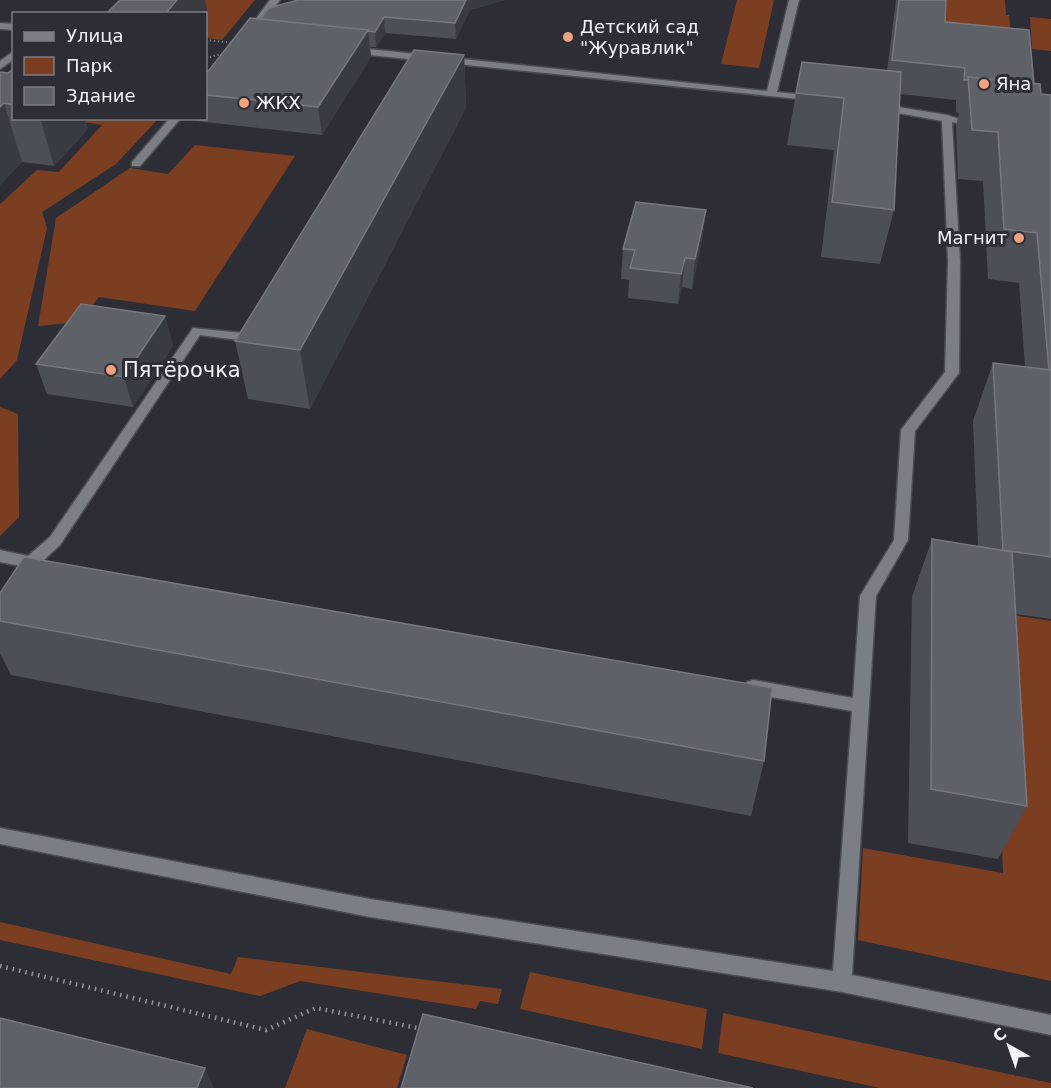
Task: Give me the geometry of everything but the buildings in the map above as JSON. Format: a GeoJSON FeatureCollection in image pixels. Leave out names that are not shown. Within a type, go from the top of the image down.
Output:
{"type":"FeatureCollection","features":[{"type":"Feature","properties":{"kind":"lane"},"geometry":{"type":"LineString","coordinates":[[238,48],[275,0]]}},
{"type":"Feature","properties":{"kind":"lane"},"geometry":{"type":"LineString","coordinates":[[772,93],[794,0]]}},
{"type":"Feature","properties":{"kind":"lane"},"geometry":{"type":"LineString","coordinates":[[340,49],[420,62],[772,93],[831,101]]}},
{"type":"Feature","properties":{"kind":"lane"},"geometry":{"type":"LineString","coordinates":[[867,105],[968,121]]}},
{"type":"Feature","properties":{"kind":"lane"},"geometry":{"type":"LineString","coordinates":[[842,982],[868,596],[901,540],[908,430],[952,373],[954,261],[947,118]]}},
{"type":"Feature","properties":{"kind":"lane"},"geometry":{"type":"LineString","coordinates":[[136,164],[174,120]]}},
{"type":"Feature","properties":{"kind":"lane"},"geometry":{"type":"LineString","coordinates":[[18,578],[30,562],[55,541],[196,331],[246,337],[259,317]]}},
{"type":"Feature","properties":{"kind":"lane"},"geometry":{"type":"LineString","coordinates":[[0,556],[54,566]]}},
{"type":"Feature","properties":{"kind":"lane"},"geometry":{"type":"LineString","coordinates":[[733,683],[862,705]]}},
{"type":"Feature","properties":{"kind":"lane"},"geometry":{"type":"LineString","coordinates":[[0,836],[370,908],[842,982],[1051,1025]]}},
{"type":"Feature","properties":{"kind":"path"},"geometry":{"type":"LineString","coordinates":[[207,40],[238,48]]}},
{"type":"Feature","properties":{"kind":"path"},"geometry":{"type":"LineString","coordinates":[[207,57],[238,48]]}},
{"type":"Feature","properties":{"kind":"path"},"geometry":{"type":"LineString","coordinates":[[0,966],[266,1030],[316,1008],[432,1031]]}},
{"type":"Feature","properties":{"kind":"green space"},"geometry":{"type":"Polygon","coordinates":[[[203,0],[255,0],[222,40],[207,38],[207,12],[164,12],[203,0]]]}},
{"type":"Feature","properties":{"kind":"green space"},"geometry":{"type":"Polygon","coordinates":[[[737,0],[774,0],[759,68],[721,64],[737,0]]]}},
{"type":"Feature","properties":{"kind":"green space"},"geometry":{"type":"Polygon","coordinates":[[[945,0],[1005,0],[1006,15],[1009,15],[1013,59],[945,52],[945,0]]]}},
{"type":"Feature","properties":{"kind":"green space"},"geometry":{"type":"Polygon","coordinates":[[[1030,17],[1051,19],[1051,51],[1032,49],[1030,17]]]}},
{"type":"Feature","properties":{"kind":"green space"},"geometry":{"type":"Polygon","coordinates":[[[72,120],[157,120],[116,164],[42,212],[47,228],[17,360],[0,379],[0,204],[37,170],[59,172],[102,125],[72,120]]]}},
{"type":"Feature","properties":{"kind":"green space"},"geometry":{"type":"Polygon","coordinates":[[[195,145],[295,156],[195,311],[99,297],[79,322],[38,326],[56,218],[130,168],[168,174],[195,145]]]}},
{"type":"Feature","properties":{"kind":"green space"},"geometry":{"type":"Polygon","coordinates":[[[0,407],[18,414],[19,517],[0,536],[0,407]]]}},
{"type":"Feature","properties":{"kind":"green space"},"geometry":{"type":"Polygon","coordinates":[[[993,612],[1051,621],[1051,981],[858,940],[863,848],[1003,873],[993,612]]]}},
{"type":"Feature","properties":{"kind":"green space"},"geometry":{"type":"Polygon","coordinates":[[[0,922],[231,974],[238,957],[502,989],[498,1004],[480,1001],[476,1009],[300,981],[260,996],[0,940],[0,922]]]}},
{"type":"Feature","properties":{"kind":"green space"},"geometry":{"type":"Polygon","coordinates":[[[530,972],[707,1009],[702,1049],[520,1009],[530,972]]]}},
{"type":"Feature","properties":{"kind":"green space"},"geometry":{"type":"Polygon","coordinates":[[[723,1013],[1051,1083],[1051,1088],[880,1088],[718,1053],[723,1013]]]}},
{"type":"Feature","properties":{"kind":"green space"},"geometry":{"type":"Polygon","coordinates":[[[307,1029],[407,1055],[397,1088],[285,1088],[307,1029]]]}},
{"type":"Feature","properties":{"kind":"place","name":"Детский сад \"Журавлик\""},"geometry":{"type":"Point","coordinates":[568,37]}},
{"type":"Feature","properties":{"kind":"place","name":"Яна"},"geometry":{"type":"Point","coordinates":[984,84]}},
{"type":"Feature","properties":{"kind":"place","name":"ЖКХ"},"geometry":{"type":"Point","coordinates":[244,103]}},
{"type":"Feature","properties":{"kind":"place","name":"Магнит"},"geometry":{"type":"Point","coordinates":[1019,238]}},
{"type":"Feature","properties":{"kind":"place","name":"Пятёрочка"},"geometry":{"type":"Point","coordinates":[111,370]}}]}
